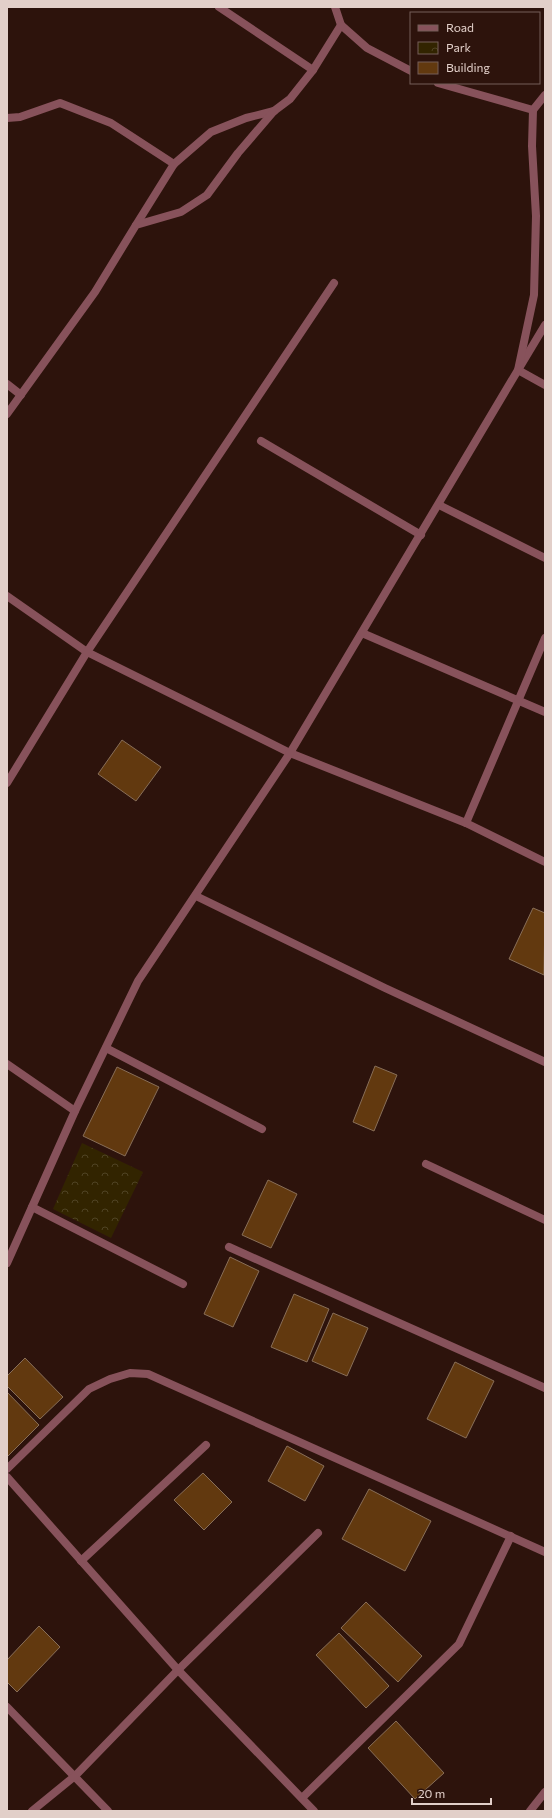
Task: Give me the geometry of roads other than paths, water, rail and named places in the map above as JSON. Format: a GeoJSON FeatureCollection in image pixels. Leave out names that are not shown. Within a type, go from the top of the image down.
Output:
{"type":"FeatureCollection","features":[{"type":"Feature","properties":{"kind":"street"},"geometry":{"type":"LineString","coordinates":[[219,7],[313,70]]}},
{"type":"Feature","properties":{"kind":"street"},"geometry":{"type":"LineString","coordinates":[[335,7],[341,24],[367,48],[410,71]]}},
{"type":"Feature","properties":{"kind":"street"},"geometry":{"type":"LineString","coordinates":[[136,226],[181,212],[207,195],[238,153],[274,111],[290,99],[313,70],[341,24]]}},
{"type":"Feature","properties":{"kind":"street"},"geometry":{"type":"LineString","coordinates":[[442,84],[533,110]]}},
{"type":"Feature","properties":{"kind":"street"},"geometry":{"type":"LineString","coordinates":[[518,370],[534,295],[536,216],[532,146],[533,110],[545,95]]}},
{"type":"Feature","properties":{"kind":"street"},"geometry":{"type":"LineString","coordinates":[[7,118],[20,117],[60,103],[111,123],[174,164]]}},
{"type":"Feature","properties":{"kind":"street"},"geometry":{"type":"LineString","coordinates":[[7,414],[95,292],[174,164],[211,132],[246,118],[274,111]]}},
{"type":"Feature","properties":{"kind":"street"},"geometry":{"type":"LineString","coordinates":[[7,783],[87,652],[334,283]]}},
{"type":"Feature","properties":{"kind":"street"},"geometry":{"type":"LineString","coordinates":[[7,1263],[74,1111],[138,982],[290,753],[421,536],[545,325]]}},
{"type":"Feature","properties":{"kind":"street"},"geometry":{"type":"LineString","coordinates":[[518,370],[545,384]]}},
{"type":"Feature","properties":{"kind":"street"},"geometry":{"type":"LineString","coordinates":[[7,384],[21,395]]}},
{"type":"Feature","properties":{"kind":"street"},"geometry":{"type":"LineString","coordinates":[[262,441],[421,536]]}},
{"type":"Feature","properties":{"kind":"street"},"geometry":{"type":"LineString","coordinates":[[439,505],[545,558]]}},
{"type":"Feature","properties":{"kind":"street"},"geometry":{"type":"LineString","coordinates":[[7,596],[87,652],[290,753],[466,823],[545,862]]}},
{"type":"Feature","properties":{"kind":"street"},"geometry":{"type":"LineString","coordinates":[[362,633],[545,712]]}},
{"type":"Feature","properties":{"kind":"street"},"geometry":{"type":"LineString","coordinates":[[466,823],[545,638]]}},
{"type":"Feature","properties":{"kind":"street"},"geometry":{"type":"LineString","coordinates":[[196,896],[385,988],[545,1062]]}},
{"type":"Feature","properties":{"kind":"street"},"geometry":{"type":"LineString","coordinates":[[106,1048],[262,1129]]}},
{"type":"Feature","properties":{"kind":"street"},"geometry":{"type":"LineString","coordinates":[[7,1064],[74,1111]]}},
{"type":"Feature","properties":{"kind":"street"},"geometry":{"type":"LineString","coordinates":[[426,1164],[545,1220]]}},
{"type":"Feature","properties":{"kind":"street"},"geometry":{"type":"LineString","coordinates":[[32,1207],[183,1284]]}},
{"type":"Feature","properties":{"kind":"street"},"geometry":{"type":"LineString","coordinates":[[229,1248],[545,1388]]}},
{"type":"Feature","properties":{"kind":"street"},"geometry":{"type":"LineString","coordinates":[[7,1469],[89,1389],[110,1379],[130,1373],[148,1374],[545,1552]]}},
{"type":"Feature","properties":{"kind":"street"},"geometry":{"type":"LineString","coordinates":[[81,1560],[206,1445]]}},
{"type":"Feature","properties":{"kind":"street"},"geometry":{"type":"LineString","coordinates":[[7,1477],[178,1670],[314,1811]]}},
{"type":"Feature","properties":{"kind":"street"},"geometry":{"type":"LineString","coordinates":[[32,1811],[75,1776],[178,1670],[318,1533]]}},
{"type":"Feature","properties":{"kind":"street"},"geometry":{"type":"LineString","coordinates":[[302,1798],[459,1644],[511,1536]]}},
{"type":"Feature","properties":{"kind":"street"},"geometry":{"type":"LineString","coordinates":[[7,1707],[108,1811]]}},
{"type":"Feature","properties":{"kind":"street"},"geometry":{"type":"LineString","coordinates":[[530,1811],[545,1792]]}}]}
